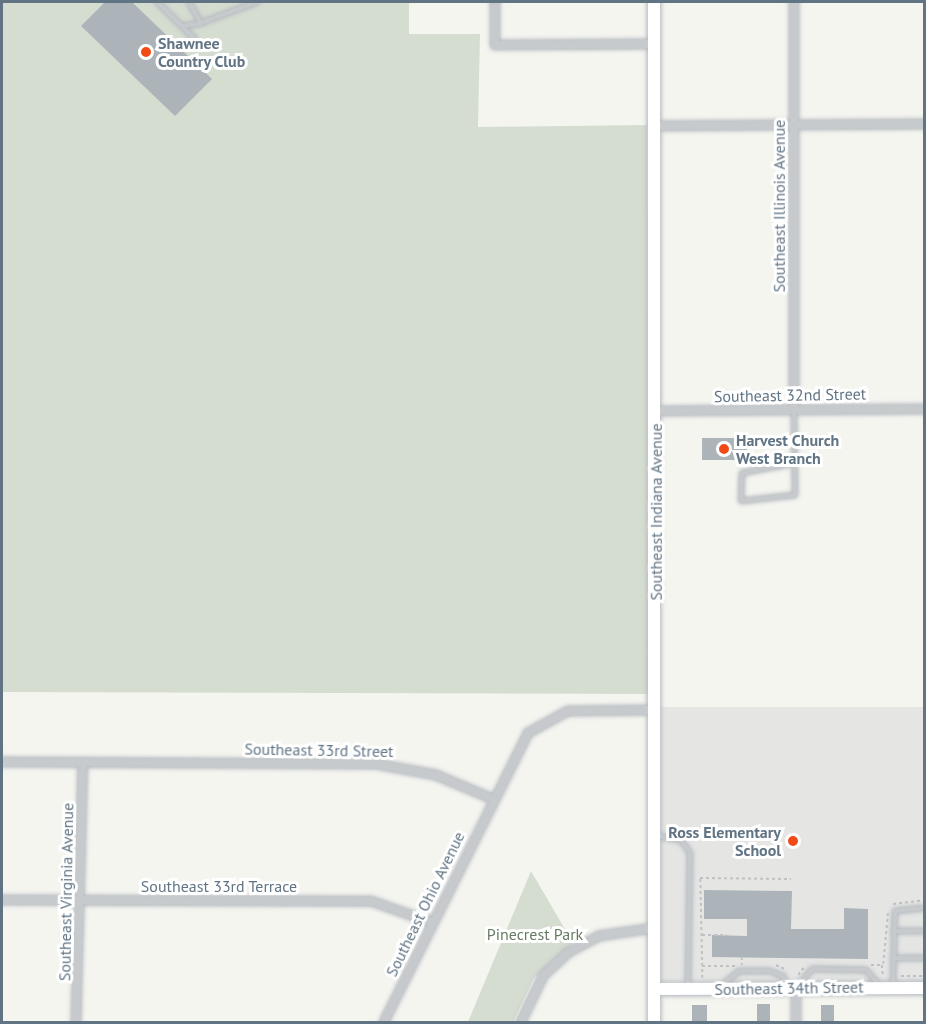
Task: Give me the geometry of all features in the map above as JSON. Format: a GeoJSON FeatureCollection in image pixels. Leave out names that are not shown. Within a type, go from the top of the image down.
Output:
{"type":"FeatureCollection","features":[{"type":"Feature","properties":{"kind":"street"},"geometry":{"type":"LineString","coordinates":[[495,2],[495,45],[654,44]]}},
{"type":"Feature","properties":{"kind":"street","name":"Southeast Indiana Avenue"},"geometry":{"type":"LineString","coordinates":[[654,2],[656,411],[654,1023]]}},
{"type":"Feature","properties":{"kind":"street","name":"Southeast Illinois Avenue"},"geometry":{"type":"LineString","coordinates":[[794,2],[794,410]]}},
{"type":"Feature","properties":{"kind":"street"},"geometry":{"type":"LineString","coordinates":[[655,126],[924,124]]}},
{"type":"Feature","properties":{"kind":"street","name":"Southeast 32nd Street"},"geometry":{"type":"LineString","coordinates":[[656,411],[924,409]]}},
{"type":"Feature","properties":{"kind":"street"},"geometry":{"type":"LineString","coordinates":[[493,799],[519,745],[548,718],[575,710],[655,710]]}},
{"type":"Feature","properties":{"kind":"street","name":"Southeast 33rd Street"},"geometry":{"type":"LineString","coordinates":[[2,762],[376,764],[436,775],[493,799]]}},
{"type":"Feature","properties":{"kind":"street","name":"Southeast Virginia Avenue"},"geometry":{"type":"LineString","coordinates":[[76,1023],[83,762]]}},
{"type":"Feature","properties":{"kind":"street","name":"Southeast Ohio Avenue"},"geometry":{"type":"LineString","coordinates":[[384,1023],[493,799]]}},
{"type":"Feature","properties":{"kind":"street","name":"Southeast 33rd Terrace"},"geometry":{"type":"LineString","coordinates":[[2,900],[371,901],[433,923]]}},
{"type":"Feature","properties":{"kind":"street"},"geometry":{"type":"LineString","coordinates":[[521,1023],[543,976],[569,952],[599,936],[654,928]]}},
{"type":"Feature","properties":{"kind":"street"},"geometry":{"type":"LineString","coordinates":[[792,988],[796,1023]]}},
{"type":"Feature","properties":{"kind":"street","name":"Southeast 34th Street"},"geometry":{"type":"LineString","coordinates":[[654,989],[924,988]]}},
{"type":"Feature","properties":{"kind":"lane"},"geometry":{"type":"LineString","coordinates":[[157,2],[195,39]]}},
{"type":"Feature","properties":{"kind":"lane"},"geometry":{"type":"LineString","coordinates":[[192,2],[201,23]]}},
{"type":"Feature","properties":{"kind":"lane"},"geometry":{"type":"LineString","coordinates":[[183,26],[201,23],[257,2]]}},
{"type":"Feature","properties":{"kind":"lane"},"geometry":{"type":"LineString","coordinates":[[794,410],[795,495],[741,501],[742,473],[794,464]]}},
{"type":"Feature","properties":{"kind":"lane"},"geometry":{"type":"LineString","coordinates":[[654,836],[675,837],[690,853],[688,989]]}},
{"type":"Feature","properties":{"kind":"lane"},"geometry":{"type":"LineString","coordinates":[[792,988],[812,969],[866,970],[887,987],[893,958],[895,911],[924,908]]}},
{"type":"Feature","properties":{"kind":"lane"},"geometry":{"type":"LineString","coordinates":[[893,931],[924,931]]}},
{"type":"Feature","properties":{"kind":"lane"},"geometry":{"type":"LineString","coordinates":[[893,958],[924,958]]}},
{"type":"Feature","properties":{"kind":"path"},"geometry":{"type":"LineString","coordinates":[[702,966],[700,878],[791,879]]}},
{"type":"Feature","properties":{"kind":"path"},"geometry":{"type":"LineString","coordinates":[[702,934],[727,935]]}},
{"type":"Feature","properties":{"kind":"path"},"geometry":{"type":"LineString","coordinates":[[742,957],[742,966]]}},
{"type":"Feature","properties":{"kind":"shaded area","name":"Ross Elementary School"},"geometry":{"type":"Polygon","coordinates":[[[661,707],[924,707],[924,981],[661,981],[661,707]]]}},
{"type":"Feature","properties":{"kind":"green space","name":"Shawnee Country Club"},"geometry":{"type":"Polygon","coordinates":[[[2,2],[409,2],[409,34],[480,34],[478,127],[647,125],[648,694],[2,692],[2,2]]]}},
{"type":"Feature","properties":{"kind":"green space","name":"Pinecrest Park"},"geometry":{"type":"Polygon","coordinates":[[[531,871],[573,943],[534,978],[513,1022],[468,1022],[531,871]]]}},
{"type":"Feature","properties":{"kind":"building","name":"Shawnee Country Club"},"geometry":{"type":"Polygon","coordinates":[[[105,2],[132,2],[212,79],[175,116],[81,26],[105,2]]]}},
{"type":"Feature","properties":{"kind":"building","name":"Harvest Church West Branch"},"geometry":{"type":"Polygon","coordinates":[[[702,438],[747,438],[747,460],[702,460],[702,438]]]}},
{"type":"Feature","properties":{"kind":"building","name":"Ross Elementary School"},"geometry":{"type":"Polygon","coordinates":[[[704,890],[792,891],[791,929],[844,929],[844,908],[868,909],[868,959],[712,957],[712,935],[747,936],[747,919],[704,919],[704,890]]]}},
{"type":"Feature","properties":{"kind":"building"},"geometry":{"type":"Polygon","coordinates":[[[757,1004],[770,1004],[770,1022],[757,1022],[757,1004]]]}},
{"type":"Feature","properties":{"kind":"building"},"geometry":{"type":"Polygon","coordinates":[[[692,1005],[707,1005],[707,1022],[692,1022],[692,1005]]]}},
{"type":"Feature","properties":{"kind":"building"},"geometry":{"type":"Polygon","coordinates":[[[821,1005],[834,1005],[834,1022],[821,1022],[821,1005]]]}},
{"type":"Feature","properties":{"kind":"place","name":"Shawnee Country Club"},"geometry":{"type":"Point","coordinates":[146,52]}},
{"type":"Feature","properties":{"kind":"place","name":"Harvest Church West Branch"},"geometry":{"type":"Point","coordinates":[724,449]}},
{"type":"Feature","properties":{"kind":"place","name":"Ross Elementary School"},"geometry":{"type":"Point","coordinates":[793,841]}}]}
